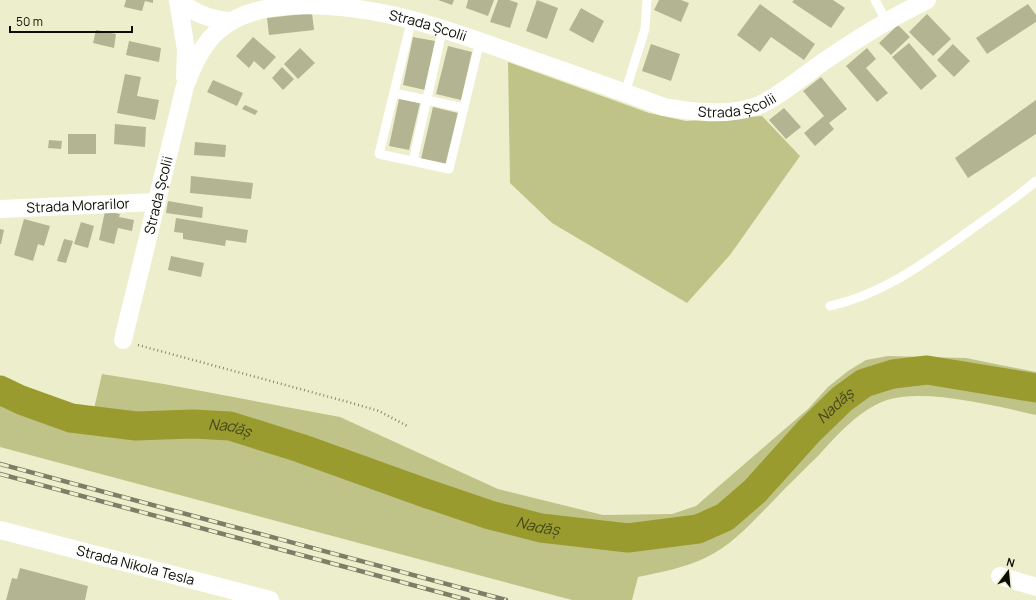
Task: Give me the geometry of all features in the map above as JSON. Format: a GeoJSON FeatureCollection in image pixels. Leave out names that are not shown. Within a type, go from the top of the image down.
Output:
{"type":"FeatureCollection","features":[{"type":"Feature","properties":{"kind":"street"},"geometry":{"type":"LineString","coordinates":[[178,0],[199,14],[216,20],[231,21]]}},
{"type":"Feature","properties":{"kind":"street"},"geometry":{"type":"LineString","coordinates":[[178,0],[186,50],[185,86]]}},
{"type":"Feature","properties":{"kind":"street","name":"Strada Școlii"},"geometry":{"type":"LineString","coordinates":[[123,340],[185,86],[192,66],[205,44],[219,30],[231,21],[268,8],[323,3],[361,7],[412,18],[443,27],[480,42],[664,107],[694,112],[727,112],[755,107],[886,21],[927,0]]}},
{"type":"Feature","properties":{"kind":"street","name":"Strada Morarilor"},"geometry":{"type":"LineString","coordinates":[[0,209],[156,202]]}},
{"type":"Feature","properties":{"kind":"street","name":"Strada Nikola Tesla"},"geometry":{"type":"LineString","coordinates":[[0,530],[270,600]]}},
{"type":"Feature","properties":{"kind":"street"},"geometry":{"type":"LineString","coordinates":[[1000,576],[1036,587]]}},
{"type":"Feature","properties":{"kind":"lane"},"geometry":{"type":"LineString","coordinates":[[625,93],[645,29],[647,0]]}},
{"type":"Feature","properties":{"kind":"lane"},"geometry":{"type":"LineString","coordinates":[[875,0],[886,21]]}},
{"type":"Feature","properties":{"kind":"lane"},"geometry":{"type":"LineString","coordinates":[[412,18],[379,154],[449,169],[480,42]]}},
{"type":"Feature","properties":{"kind":"lane"},"geometry":{"type":"LineString","coordinates":[[413,161],[443,27]]}},
{"type":"Feature","properties":{"kind":"lane"},"geometry":{"type":"LineString","coordinates":[[394,93],[464,108]]}},
{"type":"Feature","properties":{"kind":"lane"},"geometry":{"type":"LineString","coordinates":[[830,306],[848,302],[884,287],[916,270],[1036,181]]}},
{"type":"Feature","properties":{"kind":"path"},"geometry":{"type":"LineString","coordinates":[[123,340],[379,411],[409,426]]}},
{"type":"Feature","properties":{"kind":"green space"},"geometry":{"type":"Polygon","coordinates":[[[508,62],[649,113],[686,121],[762,116],[800,156],[730,255],[687,303],[552,223],[510,183],[508,62]]]}},
{"type":"Feature","properties":{"kind":"green space"},"geometry":{"type":"Polygon","coordinates":[[[888,356],[966,358],[1036,372],[1036,415],[981,403],[940,397],[902,397],[877,404],[858,416],[841,431],[819,455],[734,539],[715,553],[705,558],[672,569],[638,577],[632,600],[572,600],[0,447],[0,379],[46,399],[93,413],[102,374],[340,417],[498,489],[603,515],[672,514],[696,506],[808,409],[828,387],[848,371],[866,360],[888,356]]]}},
{"type":"Feature","properties":{"kind":"building"},"geometry":{"type":"Polygon","coordinates":[[[126,0],[153,0],[153,3],[145,1],[142,11],[124,7],[126,0]]]}},
{"type":"Feature","properties":{"kind":"building"},"geometry":{"type":"Polygon","coordinates":[[[438,0],[454,0],[452,5],[438,0]]]}},
{"type":"Feature","properties":{"kind":"building"},"geometry":{"type":"Polygon","coordinates":[[[468,0],[494,0],[488,16],[466,8],[468,0]]]}},
{"type":"Feature","properties":{"kind":"building"},"geometry":{"type":"Polygon","coordinates":[[[498,0],[509,0],[518,3],[510,28],[490,22],[498,0]]]}},
{"type":"Feature","properties":{"kind":"building"},"geometry":{"type":"Polygon","coordinates":[[[537,0],[558,8],[547,39],[526,31],[537,0]]]}},
{"type":"Feature","properties":{"kind":"building"},"geometry":{"type":"Polygon","coordinates":[[[659,0],[681,0],[689,3],[681,22],[654,10],[659,0]]]}},
{"type":"Feature","properties":{"kind":"building"},"geometry":{"type":"Polygon","coordinates":[[[794,0],[833,0],[845,8],[831,28],[792,2],[794,0]]]}},
{"type":"Feature","properties":{"kind":"building"},"geometry":{"type":"Polygon","coordinates":[[[760,4],[815,44],[804,60],[771,37],[760,52],[737,35],[760,4]]]}},
{"type":"Feature","properties":{"kind":"building"},"geometry":{"type":"Polygon","coordinates":[[[1028,4],[1036,15],[1036,22],[987,54],[976,38],[1028,4]]]}},
{"type":"Feature","properties":{"kind":"building"},"geometry":{"type":"Polygon","coordinates":[[[581,8],[604,21],[593,43],[569,30],[581,8]]]}},
{"type":"Feature","properties":{"kind":"building"},"geometry":{"type":"Polygon","coordinates":[[[312,13],[314,30],[269,35],[267,18],[312,13]]]}},
{"type":"Feature","properties":{"kind":"building"},"geometry":{"type":"Polygon","coordinates":[[[927,14],[951,39],[933,56],[909,32],[927,14]]]}},
{"type":"Feature","properties":{"kind":"building"},"geometry":{"type":"Polygon","coordinates":[[[898,25],[910,37],[891,55],[879,43],[898,25]]]}},
{"type":"Feature","properties":{"kind":"building"},"geometry":{"type":"Polygon","coordinates":[[[96,30],[116,34],[114,48],[93,43],[96,30]]]}},
{"type":"Feature","properties":{"kind":"building"},"geometry":{"type":"Polygon","coordinates":[[[253,37],[276,57],[264,70],[254,61],[249,68],[236,56],[253,37]]]}},
{"type":"Feature","properties":{"kind":"building"},"geometry":{"type":"Polygon","coordinates":[[[413,37],[435,41],[425,90],[403,85],[413,37]]]}},
{"type":"Feature","properties":{"kind":"building"},"geometry":{"type":"Polygon","coordinates":[[[129,41],[161,48],[159,62],[126,55],[129,41]]]}},
{"type":"Feature","properties":{"kind":"building"},"geometry":{"type":"Polygon","coordinates":[[[909,43],[937,76],[921,90],[892,57],[909,43]]]}},
{"type":"Feature","properties":{"kind":"building"},"geometry":{"type":"Polygon","coordinates":[[[651,44],[680,54],[671,81],[642,71],[651,44]]]}},
{"type":"Feature","properties":{"kind":"building"},"geometry":{"type":"Polygon","coordinates":[[[953,44],[970,61],[954,77],[937,60],[953,44]]]}},
{"type":"Feature","properties":{"kind":"building"},"geometry":{"type":"Polygon","coordinates":[[[448,46],[472,52],[461,100],[436,94],[448,46]]]}},
{"type":"Feature","properties":{"kind":"building"},"geometry":{"type":"Polygon","coordinates":[[[300,48],[315,63],[298,79],[284,64],[300,48]]]}},
{"type":"Feature","properties":{"kind":"building"},"geometry":{"type":"Polygon","coordinates":[[[867,48],[876,59],[866,68],[888,93],[877,102],[846,66],[867,48]]]}},
{"type":"Feature","properties":{"kind":"building"},"geometry":{"type":"Polygon","coordinates":[[[282,67],[294,79],[283,90],[272,78],[282,67]]]}},
{"type":"Feature","properties":{"kind":"building"},"geometry":{"type":"Polygon","coordinates":[[[125,74],[141,77],[137,96],[159,100],[155,120],[117,113],[125,74]]]}},
{"type":"Feature","properties":{"kind":"building"},"geometry":{"type":"Polygon","coordinates":[[[821,77],[847,109],[829,123],[834,129],[815,146],[804,133],[824,116],[803,91],[821,77]]]}},
{"type":"Feature","properties":{"kind":"building"},"geometry":{"type":"Polygon","coordinates":[[[213,80],[243,93],[237,106],[207,92],[213,80]]]}},
{"type":"Feature","properties":{"kind":"building"},"geometry":{"type":"Polygon","coordinates":[[[399,99],[420,103],[409,150],[389,146],[399,99]]]}},
{"type":"Feature","properties":{"kind":"building"},"geometry":{"type":"Polygon","coordinates":[[[1036,100],[1036,134],[968,178],[955,158],[1036,100]]]}},
{"type":"Feature","properties":{"kind":"building"},"geometry":{"type":"Polygon","coordinates":[[[245,105],[258,111],[255,115],[242,109],[245,105]]]}},
{"type":"Feature","properties":{"kind":"building"},"geometry":{"type":"Polygon","coordinates":[[[433,107],[458,113],[446,165],[421,159],[433,107]]]}},
{"type":"Feature","properties":{"kind":"building"},"geometry":{"type":"Polygon","coordinates":[[[784,108],[801,127],[786,139],[769,120],[784,108]]]}},
{"type":"Feature","properties":{"kind":"building"},"geometry":{"type":"Polygon","coordinates":[[[115,124],[146,127],[145,147],[114,144],[115,124]]]}},
{"type":"Feature","properties":{"kind":"building"},"geometry":{"type":"Polygon","coordinates":[[[68,134],[96,134],[96,154],[68,154],[68,134]]]}},
{"type":"Feature","properties":{"kind":"building"},"geometry":{"type":"Polygon","coordinates":[[[49,140],[62,141],[61,149],[48,148],[49,140]]]}},
{"type":"Feature","properties":{"kind":"building"},"geometry":{"type":"Polygon","coordinates":[[[195,142],[226,145],[225,157],[194,155],[195,142]]]}},
{"type":"Feature","properties":{"kind":"building"},"geometry":{"type":"Polygon","coordinates":[[[191,176],[253,183],[251,199],[190,193],[191,176]]]}},
{"type":"Feature","properties":{"kind":"building"},"geometry":{"type":"Polygon","coordinates":[[[168,201],[203,207],[202,218],[166,213],[168,201]]]}},
{"type":"Feature","properties":{"kind":"building"},"geometry":{"type":"Polygon","coordinates":[[[105,211],[120,214],[119,217],[134,220],[132,231],[118,228],[114,244],[99,240],[105,211]]]}},
{"type":"Feature","properties":{"kind":"building"},"geometry":{"type":"Polygon","coordinates":[[[176,218],[248,230],[246,243],[226,240],[225,246],[183,239],[183,233],[174,232],[176,218]]]}},
{"type":"Feature","properties":{"kind":"building"},"geometry":{"type":"Polygon","coordinates":[[[24,219],[50,226],[44,246],[38,244],[33,261],[14,255],[24,219]]]}},
{"type":"Feature","properties":{"kind":"building"},"geometry":{"type":"Polygon","coordinates":[[[81,222],[94,226],[88,248],[74,244],[81,222]]]}},
{"type":"Feature","properties":{"kind":"building"},"geometry":{"type":"Polygon","coordinates":[[[0,229],[4,230],[1,244],[0,244],[0,229]]]}},
{"type":"Feature","properties":{"kind":"building"},"geometry":{"type":"Polygon","coordinates":[[[64,239],[73,241],[66,263],[57,261],[64,239]]]}},
{"type":"Feature","properties":{"kind":"building"},"geometry":{"type":"Polygon","coordinates":[[[171,256],[204,263],[201,277],[168,270],[171,256]]]}},
{"type":"Feature","properties":{"kind":"building"},"geometry":{"type":"Polygon","coordinates":[[[20,568],[88,586],[85,600],[6,600],[12,578],[17,579],[20,568]]]}},
{"type":"Feature","properties":{"kind":"waterway","name":"Nadăș"},"geometry":{"type":"LineString","coordinates":[[0,390],[21,400],[71,418],[136,426],[193,424],[230,426],[300,448],[490,515],[541,528],[628,538],[698,529],[725,517],[755,491],[809,431],[842,399],[864,383],[893,374],[927,370],[1036,388]]}},
{"type":"Feature","properties":{"kind":"railway"},"geometry":{"type":"LineString","coordinates":[[0,464],[506,600]]}},
{"type":"Feature","properties":{"kind":"railway"},"geometry":{"type":"LineString","coordinates":[[0,474],[468,600]]}}]}
